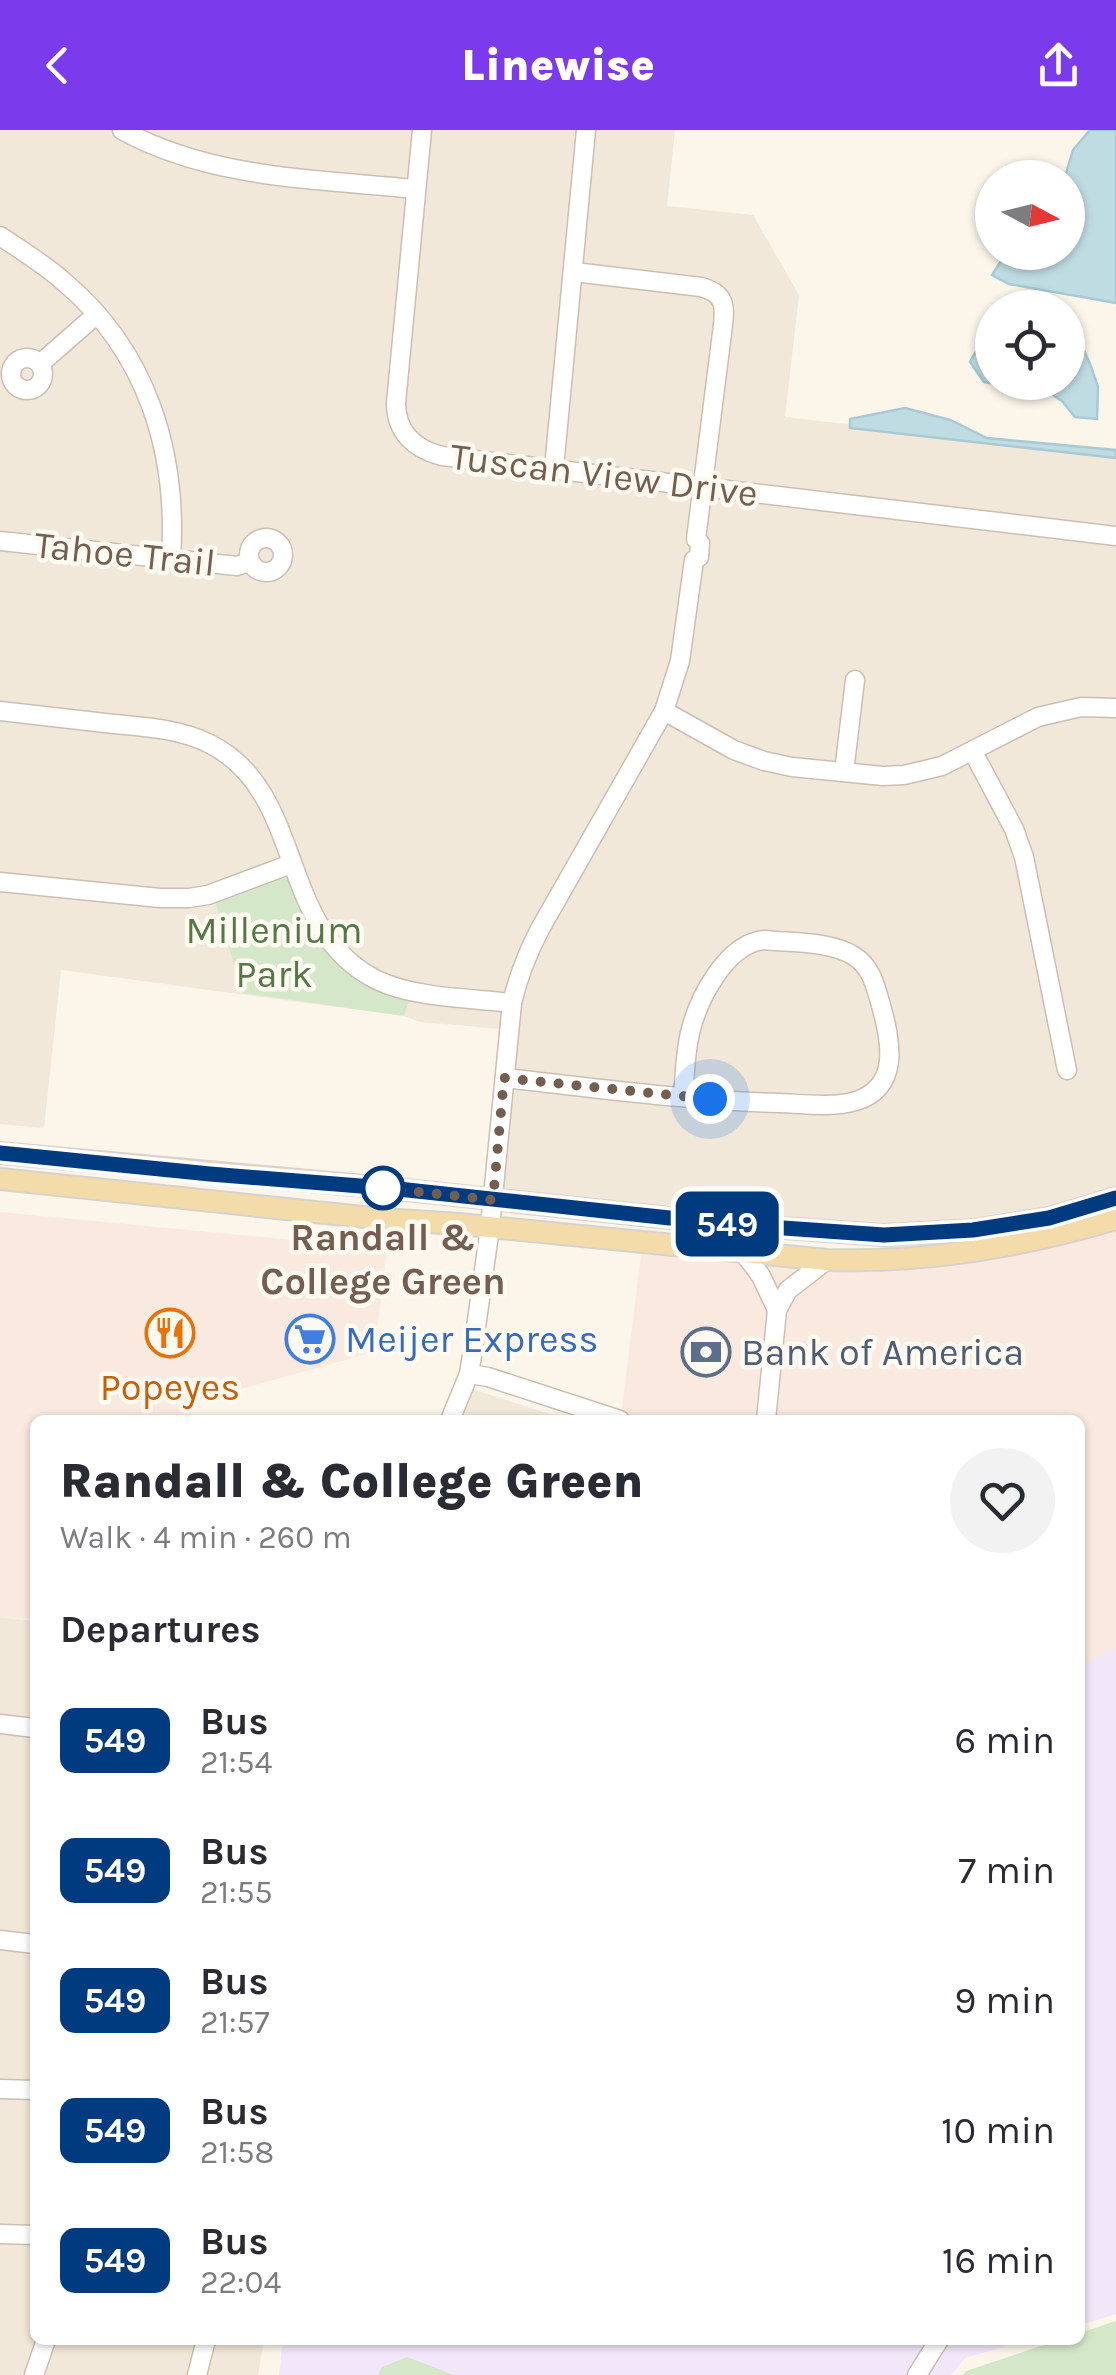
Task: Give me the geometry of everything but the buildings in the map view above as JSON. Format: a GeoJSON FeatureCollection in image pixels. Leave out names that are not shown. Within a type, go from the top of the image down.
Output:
{"type":"FeatureCollection","features":[{"type":"Feature","properties":{"kind":"main road"},"geometry":{"type":"LineString","coordinates":[[0,1153],[726,1224],[884,1235],[973,1230],[1049,1218],[1116,1198]]}},
{"type":"Feature","properties":{"kind":"main road"},"geometry":{"type":"LineString","coordinates":[[0,1179],[827,1260],[869,1261],[973,1252],[1045,1239],[1116,1220]]}},
{"type":"Feature","properties":{"kind":"street"},"geometry":{"type":"LineString","coordinates":[[122,130],[160,148],[219,166],[416,188]]}},
{"type":"Feature","properties":{"kind":"street","name":"Tuscan View Drive"},"geometry":{"type":"LineString","coordinates":[[422,130],[396,402],[398,424],[411,442],[429,452],[1116,536]]}},
{"type":"Feature","properties":{"kind":"street"},"geometry":{"type":"LineString","coordinates":[[554,468],[586,130]]}},
{"type":"Feature","properties":{"kind":"street"},"geometry":{"type":"LineString","coordinates":[[0,236],[63,280],[97,314],[135,369],[158,422],[171,484],[171,558]]}},
{"type":"Feature","properties":{"kind":"street"},"geometry":{"type":"LineString","coordinates":[[452,1415],[469,1374],[490,1227],[512,1003],[525,959],[540,929],[664,711],[680,661],[694,560],[700,550],[696,539],[725,311],[721,298],[700,287],[574,272]]}},
{"type":"Feature","properties":{"kind":"street"},"geometry":{"type":"LineString","coordinates":[[42,363],[97,314]]}},
{"type":"Feature","properties":{"kind":"street","name":"Tahoe Trail"},"geometry":{"type":"LineString","coordinates":[[0,541],[237,566],[250,562]]}},
{"type":"Feature","properties":{"kind":"street"},"geometry":{"type":"LineString","coordinates":[[844,772],[855,680]]}},
{"type":"Feature","properties":{"kind":"street"},"geometry":{"type":"LineString","coordinates":[[664,711],[745,755],[792,766],[904,775],[942,766],[1038,717],[1081,707],[1116,708]]}},
{"type":"Feature","properties":{"kind":"street"},"geometry":{"type":"LineString","coordinates":[[0,711],[164,730],[209,743],[242,768],[262,792],[317,925],[356,968],[403,989],[512,1003]]}},
{"type":"Feature","properties":{"kind":"street"},"geometry":{"type":"LineString","coordinates":[[973,752],[1024,857],[1067,1070]]}},
{"type":"Feature","properties":{"kind":"street"},"geometry":{"type":"LineString","coordinates":[[0,882],[189,898],[208,895],[292,864]]}},
{"type":"Feature","properties":{"kind":"street"},"geometry":{"type":"LineString","coordinates":[[504,1078],[683,1096],[766,1103],[841,1103],[866,1097],[885,1076],[890,1053],[888,1032],[870,972],[851,954],[836,948],[764,940],[740,947],[727,959],[697,1012],[687,1048],[683,1096]]}},
{"type":"Feature","properties":{"kind":"street"},"geometry":{"type":"LineString","coordinates":[[743,1252],[761,1276],[777,1310]]}},
{"type":"Feature","properties":{"kind":"street"},"geometry":{"type":"LineString","coordinates":[[766,1415],[777,1310],[788,1290],[827,1260]]}},
{"type":"Feature","properties":{"kind":"street"},"geometry":{"type":"LineString","coordinates":[[469,1374],[605,1415]]}},
{"type":"Feature","properties":{"kind":"street"},"geometry":{"type":"LineString","coordinates":[[0,1724],[30,1727]]}},
{"type":"Feature","properties":{"kind":"street"},"geometry":{"type":"LineString","coordinates":[[0,1940],[30,1943]]}},
{"type":"Feature","properties":{"kind":"street"},"geometry":{"type":"LineString","coordinates":[[0,2089],[30,2090]]}},
{"type":"Feature","properties":{"kind":"street"},"geometry":{"type":"LineString","coordinates":[[0,2234],[30,2235]]}},
{"type":"Feature","properties":{"kind":"street"},"geometry":{"type":"LineString","coordinates":[[34,2375],[44,2345]]}},
{"type":"Feature","properties":{"kind":"street"},"geometry":{"type":"LineString","coordinates":[[197,2375],[205,2345]]}},
{"type":"Feature","properties":{"kind":"street"},"geometry":{"type":"LineString","coordinates":[[917,2375],[936,2345]]}},
{"type":"Feature","properties":{"kind":"shaded area"},"geometry":{"type":"Polygon","coordinates":[[[0,130],[675,130],[667,206],[753,215],[799,295],[785,417],[1116,455],[1116,1188],[1050,1207],[965,1222],[898,1224],[812,1221],[499,1194],[513,1030],[421,1022],[404,1016],[61,970],[44,1128],[0,1124],[0,130]]]}},
{"type":"Feature","properties":{"kind":"shaded area"},"geometry":{"type":"Polygon","coordinates":[[[0,1212],[387,1249],[378,1351],[193,1402],[192,1415],[30,1415],[30,1620],[0,1617],[0,1212]]]}},
{"type":"Feature","properties":{"kind":"shaded area"},"geometry":{"type":"Polygon","coordinates":[[[1116,1225],[1116,1650],[1085,1668],[1085,1415],[621,1415],[642,1247],[830,1267],[1116,1225]]]}},
{"type":"Feature","properties":{"kind":"shaded area"},"geometry":{"type":"Polygon","coordinates":[[[472,1389],[553,1415],[461,1415],[472,1389]]]}},
{"type":"Feature","properties":{"kind":"shaded area"},"geometry":{"type":"Polygon","coordinates":[[[0,1617],[30,1620],[30,2345],[263,2345],[258,2375],[0,2375],[0,1617]]]}},
{"type":"Feature","properties":{"kind":"shaded area"},"geometry":{"type":"Polygon","coordinates":[[[1116,1647],[1116,2314],[1085,2323],[1085,1664],[1116,1647]]]}},
{"type":"Feature","properties":{"kind":"shaded area"},"geometry":{"type":"Polygon","coordinates":[[[282,2345],[1010,2345],[965,2358],[951,2375],[279,2375],[282,2345]]]}},
{"type":"Feature","properties":{"kind":"green space","name":"Millenium Park"},"geometry":{"type":"Polygon","coordinates":[[[281,877],[289,880],[309,925],[332,957],[363,982],[409,1001],[404,1016],[243,993],[215,901],[281,877]]]}},
{"type":"Feature","properties":{"kind":"green space"},"geometry":{"type":"Polygon","coordinates":[[[1116,2321],[1116,2375],[963,2375],[1044,2345],[1085,2345],[1085,2331],[1116,2321]]]}},
{"type":"Feature","properties":{"kind":"green space"},"geometry":{"type":"Polygon","coordinates":[[[407,2357],[454,2375],[378,2375],[382,2367],[407,2357]]]}},
{"type":"Feature","properties":{"kind":"water"},"geometry":{"type":"Polygon","coordinates":[[[1090,130],[1116,130],[1116,303],[1085,297],[1085,290],[1043,290],[1009,284],[992,275],[995,270],[1085,270],[1085,160],[1070,160],[1073,150],[1090,130]]]}},
{"type":"Feature","properties":{"kind":"water"},"geometry":{"type":"Polygon","coordinates":[[[1085,353],[1098,387],[1097,419],[1075,417],[1062,401],[1085,400],[1085,353]]]}},
{"type":"Feature","properties":{"kind":"water"},"geometry":{"type":"Polygon","coordinates":[[[905,408],[950,420],[987,438],[1116,450],[1116,458],[850,428],[850,419],[905,408]]]}},
{"type":"Feature","properties":{"kind":"bus line","name":"549"},"geometry":{"type":"LineString","coordinates":[[0,1153],[726,1224],[884,1235],[973,1230],[1049,1218],[1116,1198]]}},
{"type":"Feature","properties":{"kind":"place","name":"Randall & College Green"},"geometry":{"type":"Point","coordinates":[383,1188]}},
{"type":"Feature","properties":{"kind":"place","name":"Popeyes"},"geometry":{"type":"Point","coordinates":[170,1333]}},
{"type":"Feature","properties":{"kind":"place","name":"Meijer Express"},"geometry":{"type":"Point","coordinates":[310,1339]}},
{"type":"Feature","properties":{"kind":"place","name":"Bank of America"},"geometry":{"type":"Point","coordinates":[706,1352]}},
{"type":"Feature","properties":{"kind":"route"},"geometry":{"type":"LineString","coordinates":[[383,1188],[493,1200],[504,1078],[710,1099]]}}]}
